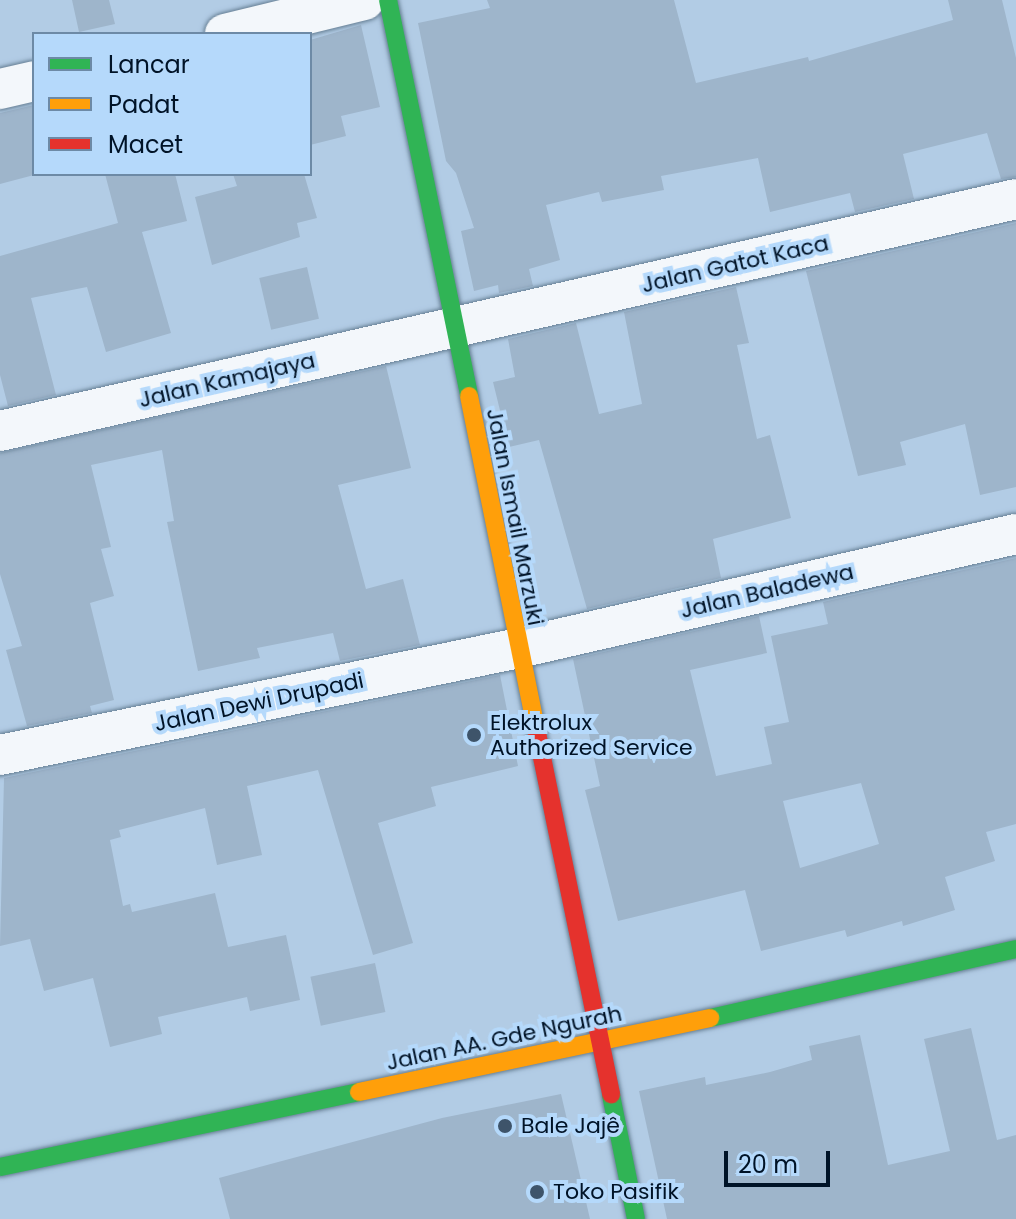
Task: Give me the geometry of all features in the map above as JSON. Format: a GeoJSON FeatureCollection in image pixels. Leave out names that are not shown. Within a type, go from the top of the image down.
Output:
{"type":"FeatureCollection","features":[{"type":"Feature","properties":{"kind":"street"},"geometry":{"type":"LineString","coordinates":[[233,32],[364,0]]}},
{"type":"Feature","properties":{"kind":"street","name":"Jalan Ismail Marzuki"},"geometry":{"type":"LineString","coordinates":[[388,0],[517,648],[636,1219]]}},
{"type":"Feature","properties":{"kind":"street"},"geometry":{"type":"LineString","coordinates":[[0,89],[32,81]]}},
{"type":"Feature","properties":{"kind":"street","name":"Jalan Gatot Kaca"},"geometry":{"type":"LineString","coordinates":[[453,329],[1016,199]]}},
{"type":"Feature","properties":{"kind":"street","name":"Jalan Kamajaya"},"geometry":{"type":"LineString","coordinates":[[0,431],[453,329]]}},
{"type":"Feature","properties":{"kind":"street","name":"Jalan Baladewa"},"geometry":{"type":"LineString","coordinates":[[517,648],[1016,534]]}},
{"type":"Feature","properties":{"kind":"street","name":"Jalan Dewi Drupadi"},"geometry":{"type":"LineString","coordinates":[[0,755],[517,648]]}},
{"type":"Feature","properties":{"kind":"street","name":"Jalan AA. Gde Ngurah"},"geometry":{"type":"LineString","coordinates":[[0,1167],[598,1043],[1016,949]]}},
{"type":"Feature","properties":{"kind":"building"},"geometry":{"type":"Polygon","coordinates":[[[72,0],[109,0],[115,24],[79,32],[72,0]]]}},
{"type":"Feature","properties":{"kind":"building"},"geometry":{"type":"Polygon","coordinates":[[[487,0],[674,0],[696,83],[808,57],[809,61],[953,20],[948,0],[1002,0],[1016,58],[1016,177],[1001,179],[987,133],[903,154],[914,199],[855,212],[850,193],[770,212],[758,158],[661,176],[664,190],[602,202],[599,192],[546,205],[560,260],[529,269],[533,286],[499,293],[498,285],[474,291],[461,231],[474,228],[456,173],[446,161],[418,23],[490,8],[487,0]]]}},
{"type":"Feature","properties":{"kind":"building"},"geometry":{"type":"Polygon","coordinates":[[[361,25],[380,107],[341,116],[346,136],[312,144],[312,39],[361,25]]]}},
{"type":"Feature","properties":{"kind":"building"},"geometry":{"type":"Polygon","coordinates":[[[32,105],[32,176],[0,184],[0,113],[32,105]]]}},
{"type":"Feature","properties":{"kind":"building"},"geometry":{"type":"Polygon","coordinates":[[[106,176],[176,176],[187,221],[142,232],[171,333],[106,352],[87,287],[31,298],[56,395],[8,406],[0,375],[0,256],[118,223],[106,176]]]}},
{"type":"Feature","properties":{"kind":"building"},"geometry":{"type":"Polygon","coordinates":[[[234,176],[305,176],[317,218],[297,223],[300,237],[212,265],[195,197],[237,186],[234,176]]]}},
{"type":"Feature","properties":{"kind":"building"},"geometry":{"type":"Polygon","coordinates":[[[1016,223],[1016,487],[980,495],[965,424],[900,442],[906,465],[858,476],[806,271],[1016,223]]]}},
{"type":"Feature","properties":{"kind":"building"},"geometry":{"type":"Polygon","coordinates":[[[307,267],[319,319],[271,330],[259,278],[307,267]]]}},
{"type":"Feature","properties":{"kind":"building"},"geometry":{"type":"Polygon","coordinates":[[[736,287],[749,343],[737,345],[757,439],[770,435],[791,518],[713,539],[721,578],[587,609],[539,440],[509,447],[493,382],[515,377],[508,339],[576,323],[599,414],[642,404],[624,312],[736,287]]]}},
{"type":"Feature","properties":{"kind":"building"},"geometry":{"type":"Polygon","coordinates":[[[386,366],[411,468],[338,485],[366,589],[403,579],[420,645],[340,661],[333,633],[257,648],[260,658],[198,671],[167,522],[174,521],[162,450],[91,465],[111,547],[101,549],[114,596],[90,603],[114,700],[90,706],[92,713],[27,726],[6,650],[22,646],[0,574],[0,453],[386,366]]]}},
{"type":"Feature","properties":{"kind":"building"},"geometry":{"type":"Polygon","coordinates":[[[1016,558],[1016,824],[986,832],[995,861],[945,877],[955,910],[903,926],[902,921],[847,937],[845,930],[761,951],[745,890],[618,921],[585,790],[600,786],[573,659],[759,616],[767,653],[690,670],[716,776],[772,764],[764,727],[789,722],[771,636],[828,624],[823,602],[1016,558]],[[861,783],[783,801],[800,868],[879,844],[861,783]]]}},
{"type":"Feature","properties":{"kind":"building"},"geometry":{"type":"Polygon","coordinates":[[[500,675],[518,766],[431,787],[436,806],[378,823],[413,943],[373,955],[318,770],[247,786],[262,855],[217,865],[205,808],[119,830],[121,837],[110,840],[123,906],[130,904],[132,912],[215,893],[228,947],[286,935],[300,1000],[250,1011],[247,997],[158,1017],[162,1034],[110,1047],[93,978],[44,991],[30,939],[0,946],[4,778],[500,675]]]}},
{"type":"Feature","properties":{"kind":"building"},"geometry":{"type":"Polygon","coordinates":[[[375,963],[385,1012],[321,1026],[310,977],[375,963]]]}},
{"type":"Feature","properties":{"kind":"building"},"geometry":{"type":"Polygon","coordinates":[[[971,1028],[997,1140],[1016,1135],[1016,1219],[667,1219],[639,1091],[705,1077],[706,1085],[770,1072],[812,1060],[809,1046],[860,1035],[888,1165],[950,1151],[924,1039],[971,1028]]]}},
{"type":"Feature","properties":{"kind":"building"},"geometry":{"type":"Polygon","coordinates":[[[561,1094],[590,1219],[230,1219],[219,1178],[442,1118],[561,1094]]]}},
{"type":"Feature","properties":{"kind":"traffic: fast"},"geometry":{"type":"LineString","coordinates":[[388,0],[469,396]]}},
{"type":"Feature","properties":{"kind":"traffic: fast"},"geometry":{"type":"LineString","coordinates":[[710,1018],[1016,949]]}},
{"type":"Feature","properties":{"kind":"traffic: fast"},"geometry":{"type":"LineString","coordinates":[[0,1167],[359,1092]]}},
{"type":"Feature","properties":{"kind":"traffic: fast"},"geometry":{"type":"LineString","coordinates":[[611,1095],[636,1219]]}},
{"type":"Feature","properties":{"kind":"traffic: slow"},"geometry":{"type":"LineString","coordinates":[[469,396],[537,733]]}},
{"type":"Feature","properties":{"kind":"traffic: slow"},"geometry":{"type":"LineString","coordinates":[[359,1092],[710,1018]]}},
{"type":"Feature","properties":{"kind":"traffic: jam"},"geometry":{"type":"LineString","coordinates":[[537,733],[611,1095]]}},
{"type":"Feature","properties":{"kind":"place","name":"Elektrolux Authorized Service"},"geometry":{"type":"Point","coordinates":[474,735]}},
{"type":"Feature","properties":{"kind":"place","name":"Bale Jajê"},"geometry":{"type":"Point","coordinates":[505,1126]}},
{"type":"Feature","properties":{"kind":"place","name":"Toko Pasifik"},"geometry":{"type":"Point","coordinates":[537,1192]}}]}
